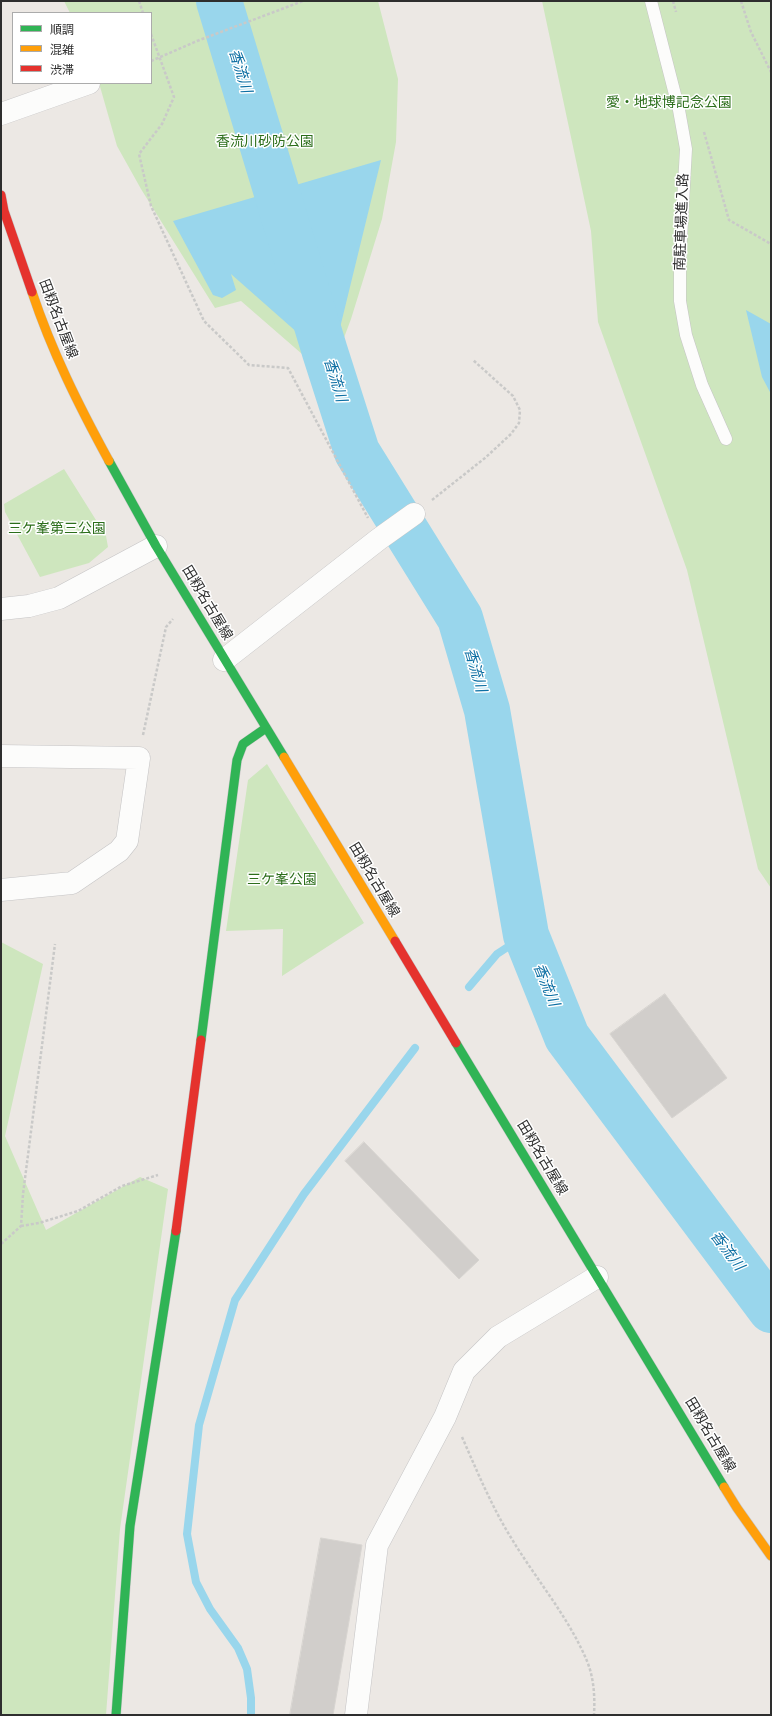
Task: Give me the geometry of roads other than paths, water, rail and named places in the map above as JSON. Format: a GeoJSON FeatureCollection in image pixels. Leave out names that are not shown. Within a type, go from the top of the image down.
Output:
{"type":"FeatureCollection","features":[{"type":"Feature","properties":{"kind":"main road","name":"田籾名古屋線"},"geometry":{"type":"LineString","coordinates":[[2,206],[43,326],[78,405],[156,546],[737,1508],[771,1556]]}},
{"type":"Feature","properties":{"kind":"main road"},"geometry":{"type":"LineString","coordinates":[[116,1715],[130,1526],[176,1229],[237,760],[243,744],[266,728]]}},
{"type":"Feature","properties":{"kind":"street"},"geometry":{"type":"LineString","coordinates":[[1,114],[86,84]]}},
{"type":"Feature","properties":{"kind":"street"},"geometry":{"type":"LineString","coordinates":[[224,660],[379,539],[414,514]]}},
{"type":"Feature","properties":{"kind":"street"},"geometry":{"type":"LineString","coordinates":[[1,610],[29,606],[59,598],[156,546]]}},
{"type":"Feature","properties":{"kind":"street"},"geometry":{"type":"LineString","coordinates":[[1,756],[139,758],[127,841],[119,852],[72,883],[1,890]]}},
{"type":"Feature","properties":{"kind":"street"},"geometry":{"type":"LineString","coordinates":[[356,1715],[377,1545],[445,1417],[464,1371],[498,1337],[597,1277]]}},
{"type":"Feature","properties":{"kind":"lane","name":"南駐車場進入路"},"geometry":{"type":"LineString","coordinates":[[650,1],[679,110],[686,148],[680,257],[680,301],[686,335],[702,385],[726,439]]}},
{"type":"Feature","properties":{"kind":"water"},"geometry":{"type":"Polygon","coordinates":[[[381,160],[338,336],[308,342],[231,274],[236,290],[222,298],[213,295],[173,221],[381,160]]]}},
{"type":"Feature","properties":{"kind":"water"},"geometry":{"type":"Polygon","coordinates":[[[746,310],[771,324],[771,394],[762,377],[746,310]]]}},
{"type":"Feature","properties":{"kind":"waterway","name":"香流川"},"geometry":{"type":"LineString","coordinates":[[219,1],[325,352],[357,452],[460,618],[487,710],[526,935],[567,1037],[771,1310]]}},
{"type":"Feature","properties":{"kind":"waterway"},"geometry":{"type":"LineString","coordinates":[[469,987],[497,954],[526,935]]}},
{"type":"Feature","properties":{"kind":"waterway"},"geometry":{"type":"LineString","coordinates":[[251,1715],[251,1698],[247,1669],[238,1648],[210,1609],[196,1582],[187,1534],[199,1425],[235,1300],[304,1194],[415,1048]]}},
{"type":"Feature","properties":{"kind":"park label","name":"愛・地球博記念公園"},"geometry":{"type":"Point","coordinates":[669,103]}},
{"type":"Feature","properties":{"kind":"park label","name":"香流川砂防公園"},"geometry":{"type":"Point","coordinates":[265,142]}},
{"type":"Feature","properties":{"kind":"park label","name":"三ケ峯第三公園"},"geometry":{"type":"Point","coordinates":[57,529]}},
{"type":"Feature","properties":{"kind":"park label","name":"三ケ峯公園"},"geometry":{"type":"Point","coordinates":[282,880]}}]}
